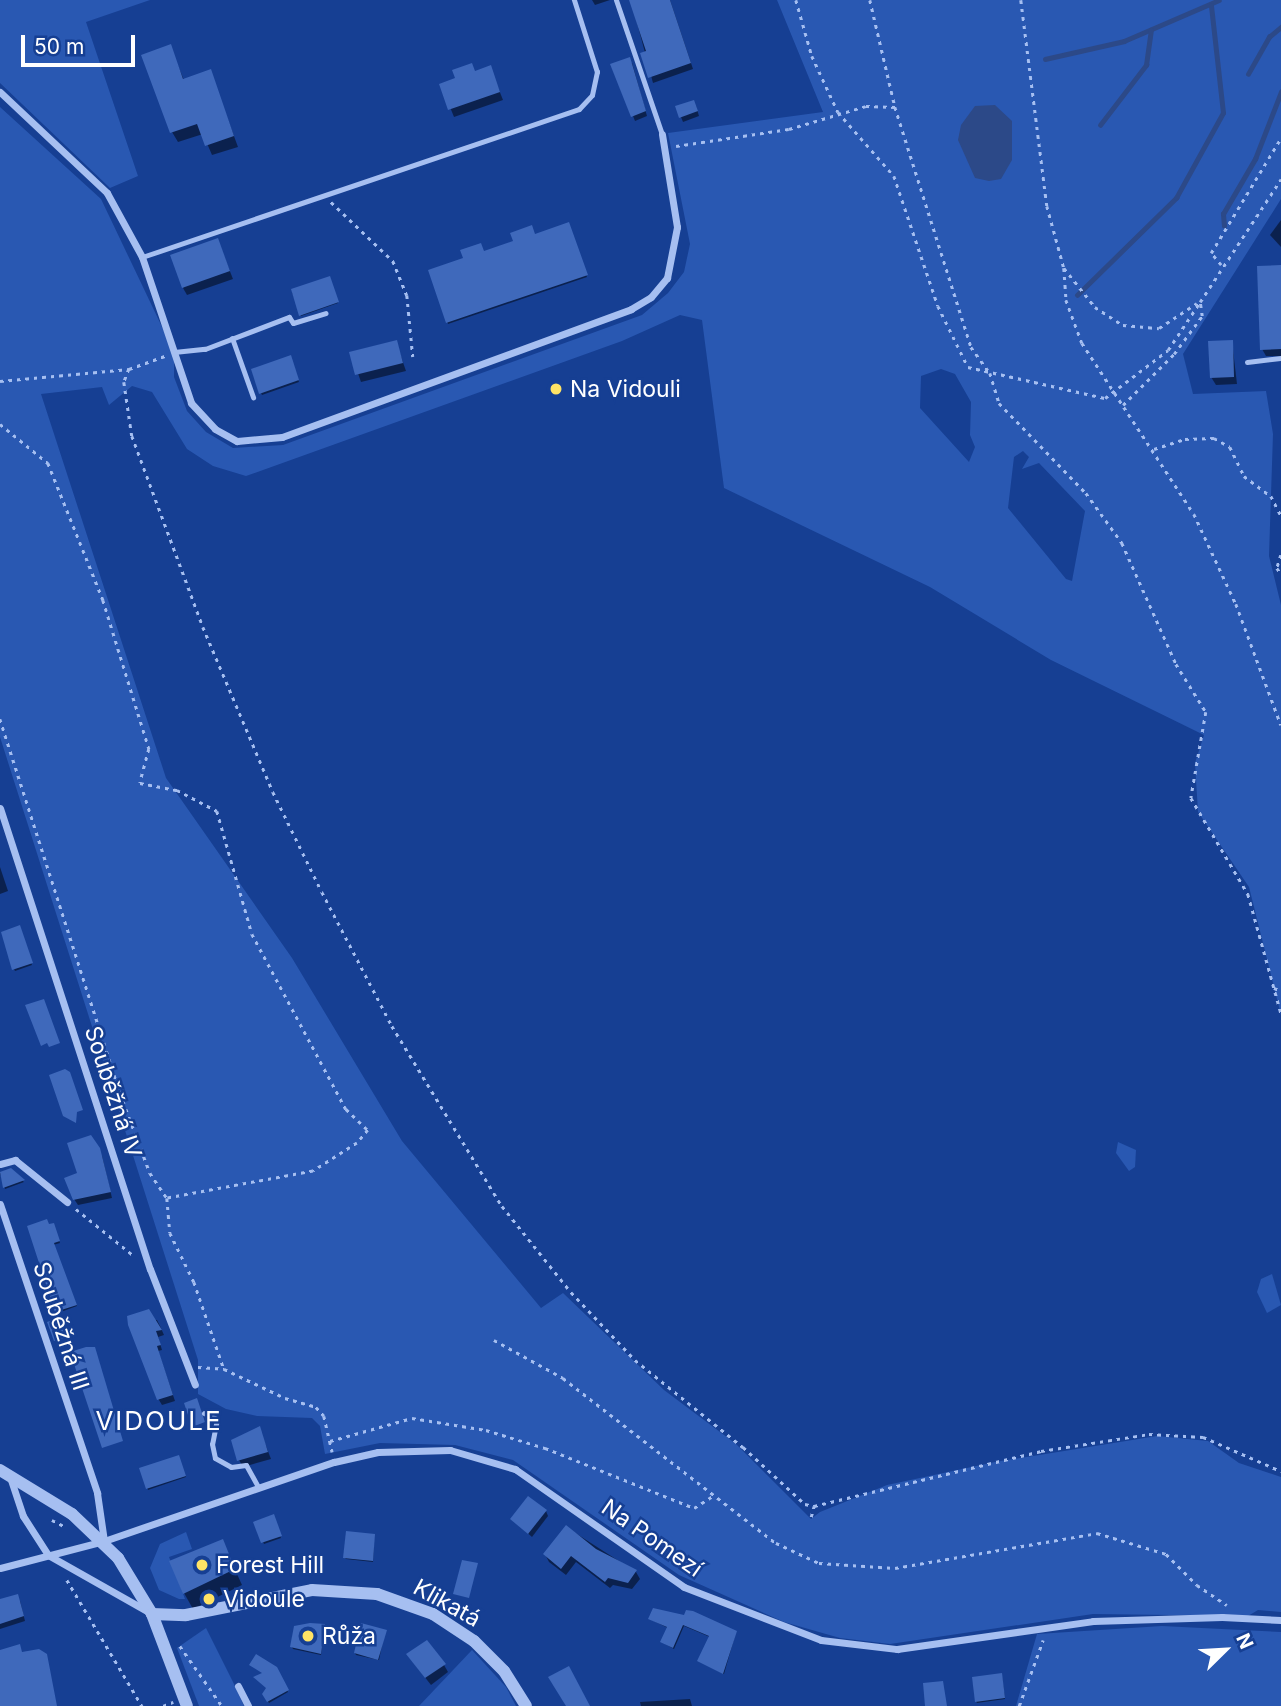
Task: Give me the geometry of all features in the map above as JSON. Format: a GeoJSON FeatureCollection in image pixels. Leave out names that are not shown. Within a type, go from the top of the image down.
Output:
{"type":"FeatureCollection","features":[{"type":"Feature","properties":{"kind":"street"},"geometry":{"type":"LineString","coordinates":[[0,92],[107,193],[142,257],[191,403],[215,429],[237,441],[282,437],[631,309],[667,278],[674,254],[677,227],[662,134]]}},
{"type":"Feature","properties":{"kind":"street","name":"Souběžná Ⅳ"},"geometry":{"type":"LineString","coordinates":[[0,808],[150,1269],[195,1385]]}},
{"type":"Feature","properties":{"kind":"street"},"geometry":{"type":"LineString","coordinates":[[0,1164],[15,1160],[67,1202]]}},
{"type":"Feature","properties":{"kind":"street","name":"Souběžná Ⅲ"},"geometry":{"type":"LineString","coordinates":[[0,1204],[97,1493],[104,1541]]}},
{"type":"Feature","properties":{"kind":"street","name":"Na Pomezí"},"geometry":{"type":"LineString","coordinates":[[0,1568],[104,1541],[334,1462],[414,1449],[450,1450],[498,1460],[573,1506],[684,1587],[821,1640],[897,1649],[1093,1621],[1281,1620]]}},
{"type":"Feature","properties":{"kind":"street"},"geometry":{"type":"LineString","coordinates":[[5,1473],[72,1514],[104,1541],[152,1614],[182,1703]]}},
{"type":"Feature","properties":{"kind":"street"},"geometry":{"type":"LineString","coordinates":[[5,1473],[23,1516],[48,1555],[152,1614]]}},
{"type":"Feature","properties":{"kind":"street","name":"Klikatá"},"geometry":{"type":"LineString","coordinates":[[152,1614],[186,1615],[312,1590],[377,1594],[426,1611],[474,1642],[504,1671],[526,1706]]}},
{"type":"Feature","properties":{"kind":"street"},"geometry":{"type":"LineString","coordinates":[[238,1686],[248,1706]]}},
{"type":"Feature","properties":{"kind":"lane"},"geometry":{"type":"LineString","coordinates":[[142,257],[579,109],[592,95],[597,72],[574,0]]}},
{"type":"Feature","properties":{"kind":"lane"},"geometry":{"type":"LineString","coordinates":[[616,0],[662,134]]}},
{"type":"Feature","properties":{"kind":"lane"},"geometry":{"type":"LineString","coordinates":[[174,352],[205,349],[289,317],[293,323],[325,313]]}},
{"type":"Feature","properties":{"kind":"lane"},"geometry":{"type":"LineString","coordinates":[[232,338],[253,397]]}},
{"type":"Feature","properties":{"kind":"lane"},"geometry":{"type":"LineString","coordinates":[[1247,362],[1281,358]]}},
{"type":"Feature","properties":{"kind":"lane"},"geometry":{"type":"LineString","coordinates":[[204,1413],[217,1419],[212,1444],[215,1458],[231,1467],[246,1465],[258,1487]]}},
{"type":"Feature","properties":{"kind":"path"},"geometry":{"type":"LineString","coordinates":[[796,0],[812,56],[838,112],[894,176],[938,306],[968,368],[1105,398],[1168,350],[1221,265],[1281,180]]}},
{"type":"Feature","properties":{"kind":"path"},"geometry":{"type":"LineString","coordinates":[[870,0],[895,107],[971,347],[990,373],[999,403],[1086,493],[1122,543],[1176,664],[1206,712],[1191,797],[1248,894],[1281,1013]]}},
{"type":"Feature","properties":{"kind":"path"},"geometry":{"type":"LineString","coordinates":[[1021,0],[1046,206],[1064,268],[1066,300],[1082,344],[1112,393],[1154,449],[1194,514],[1236,604],[1281,725]]}},
{"type":"Feature","properties":{"kind":"path"},"geometry":{"type":"LineString","coordinates":[[665,147],[789,130],[838,112],[866,106],[895,107]]}},
{"type":"Feature","properties":{"kind":"path"},"geometry":{"type":"LineString","coordinates":[[1221,265],[1211,253],[1281,138]]}},
{"type":"Feature","properties":{"kind":"path"},"geometry":{"type":"LineString","coordinates":[[323,195],[393,261],[410,306],[408,340],[412,357]]}},
{"type":"Feature","properties":{"kind":"path"},"geometry":{"type":"LineString","coordinates":[[1064,268],[1095,307],[1123,325],[1159,328],[1200,302]]}},
{"type":"Feature","properties":{"kind":"path"},"geometry":{"type":"LineString","coordinates":[[1123,405],[1174,354],[1202,316],[1200,302]]}},
{"type":"Feature","properties":{"kind":"path"},"geometry":{"type":"LineString","coordinates":[[0,381],[129,369],[174,352]]}},
{"type":"Feature","properties":{"kind":"path"},"geometry":{"type":"LineString","coordinates":[[129,369],[124,382],[132,436],[212,650],[273,792],[392,1026],[443,1115],[502,1206],[571,1292],[635,1360],[752,1454],[805,1504],[814,1506],[1041,1451],[1149,1434],[1203,1437],[1281,1471]]}},
{"type":"Feature","properties":{"kind":"path"},"geometry":{"type":"LineString","coordinates":[[0,424],[48,463],[103,600],[149,749],[140,783],[177,790],[217,811],[252,934],[346,1110],[368,1130],[358,1143],[313,1171],[167,1198]]}},
{"type":"Feature","properties":{"kind":"path"},"geometry":{"type":"LineString","coordinates":[[1154,449],[1185,439],[1214,438],[1230,447],[1244,476],[1271,496],[1281,516]]}},
{"type":"Feature","properties":{"kind":"path"},"geometry":{"type":"LineString","coordinates":[[1281,555],[1277,568],[1281,574]]}},
{"type":"Feature","properties":{"kind":"path"},"geometry":{"type":"LineString","coordinates":[[0,719],[123,1101],[150,1173],[167,1198],[170,1233],[194,1282],[224,1369]]}},
{"type":"Feature","properties":{"kind":"path"},"geometry":{"type":"LineString","coordinates":[[1274,988],[1281,991]]}},
{"type":"Feature","properties":{"kind":"path"},"geometry":{"type":"LineString","coordinates":[[67,1202],[150,1269]]}},
{"type":"Feature","properties":{"kind":"path"},"geometry":{"type":"LineString","coordinates":[[494,1340],[563,1378],[776,1543],[819,1563],[895,1568],[1097,1533],[1166,1554],[1197,1585],[1247,1619]]}},
{"type":"Feature","properties":{"kind":"path"},"geometry":{"type":"LineString","coordinates":[[188,1366],[224,1369],[285,1398],[316,1407],[324,1416],[334,1462]]}},
{"type":"Feature","properties":{"kind":"path"},"geometry":{"type":"LineString","coordinates":[[330,1441],[412,1418],[486,1430],[545,1448],[694,1508],[714,1495]]}},
{"type":"Feature","properties":{"kind":"path"},"geometry":{"type":"LineString","coordinates":[[811,1517],[814,1506]]}},
{"type":"Feature","properties":{"kind":"path"},"geometry":{"type":"LineString","coordinates":[[64,1575],[142,1706]]}},
{"type":"Feature","properties":{"kind":"path"},"geometry":{"type":"LineString","coordinates":[[1019,1706],[1048,1626]]}},
{"type":"Feature","properties":{"kind":"path"},"geometry":{"type":"LineString","coordinates":[[173,1635],[222,1706]]}},
{"type":"Feature","properties":{"kind":"path"},"geometry":{"type":"LineString","coordinates":[[163,1706],[182,1703]]}},
{"type":"Feature","properties":{"kind":"shaded area"},"geometry":{"type":"Polygon","coordinates":[[[0,0],[150,0],[86,22],[138,176],[110,188],[0,83],[0,0]]]}},
{"type":"Feature","properties":{"kind":"shaded area"},"geometry":{"type":"Polygon","coordinates":[[[777,0],[1281,0],[1281,199],[1183,354],[1193,394],[1266,391],[1273,434],[1269,556],[1281,605],[1281,1015],[1249,887],[1198,812],[1195,763],[1204,735],[1051,660],[930,587],[724,488],[702,320],[680,315],[622,341],[246,476],[213,466],[187,449],[152,392],[132,386],[109,405],[102,387],[41,394],[166,778],[292,958],[402,1141],[541,1308],[563,1293],[664,1390],[736,1444],[811,1519],[820,1512],[887,1485],[995,1462],[1157,1436],[1208,1441],[1239,1463],[1281,1477],[1281,1612],[1258,1610],[1248,1616],[1093,1614],[890,1644],[840,1638],[784,1622],[679,1575],[513,1460],[455,1445],[380,1443],[325,1454],[320,1426],[312,1418],[257,1416],[226,1409],[198,1394],[198,1360],[0,737],[0,107],[101,199],[174,352],[174,377],[187,411],[206,432],[233,448],[283,445],[642,315],[668,293],[684,272],[690,244],[668,133],[823,112],[777,0]],[[941,369],[921,376],[920,408],[969,462],[975,447],[970,435],[971,402],[955,374],[941,369]],[[1023,451],[1014,457],[1008,508],[1066,579],[1072,581],[1085,511],[1039,463],[1022,469],[1029,457],[1023,451]]]}},
{"type":"Feature","properties":{"kind":"shaded area"},"geometry":{"type":"Polygon","coordinates":[[[995,105],[1012,121],[1012,160],[1001,179],[989,181],[975,178],[958,140],[961,125],[975,106],[995,105]]]}},
{"type":"Feature","properties":{"kind":"shaded area"},"geometry":{"type":"Polygon","coordinates":[[[1118,1142],[1136,1150],[1135,1167],[1129,1171],[1116,1153],[1118,1142]]]}},
{"type":"Feature","properties":{"kind":"shaded area"},"geometry":{"type":"Polygon","coordinates":[[[1272,1274],[1281,1305],[1267,1313],[1257,1292],[1261,1279],[1272,1274]]]}},
{"type":"Feature","properties":{"kind":"shaded area"},"geometry":{"type":"Polygon","coordinates":[[[186,1532],[192,1549],[169,1557],[185,1599],[179,1599],[159,1590],[150,1568],[160,1544],[186,1532]]]}},
{"type":"Feature","properties":{"kind":"shaded area"},"geometry":{"type":"Polygon","coordinates":[[[1162,1626],[1281,1632],[1281,1706],[1016,1706],[1037,1634],[1162,1626]]]}},
{"type":"Feature","properties":{"kind":"shaded area"},"geometry":{"type":"Polygon","coordinates":[[[206,1628],[244,1706],[199,1706],[177,1648],[206,1628]]]}},
{"type":"Feature","properties":{"kind":"shaded area"},"geometry":{"type":"Polygon","coordinates":[[[472,1650],[506,1687],[516,1706],[419,1706],[472,1650]]]}},
{"type":"Feature","properties":{"kind":"building"},"geometry":{"type":"Polygon","coordinates":[[[629,0],[670,0],[691,63],[648,78],[640,53],[646,51],[629,0]]]}},
{"type":"Feature","properties":{"kind":"building"},"geometry":{"type":"Polygon","coordinates":[[[171,44],[183,79],[211,69],[234,136],[205,146],[197,124],[170,133],[141,55],[171,44]]]}},
{"type":"Feature","properties":{"kind":"building"},"geometry":{"type":"Polygon","coordinates":[[[630,57],[646,111],[631,117],[610,64],[630,57]]]}},
{"type":"Feature","properties":{"kind":"building"},"geometry":{"type":"Polygon","coordinates":[[[472,63],[475,71],[491,65],[500,92],[448,110],[439,84],[455,78],[452,70],[472,63]]]}},
{"type":"Feature","properties":{"kind":"building"},"geometry":{"type":"Polygon","coordinates":[[[694,100],[698,111],[679,118],[675,106],[694,100]]]}},
{"type":"Feature","properties":{"kind":"building"},"geometry":{"type":"Polygon","coordinates":[[[569,222],[588,275],[446,323],[428,270],[463,258],[460,250],[481,243],[484,251],[513,241],[510,233],[532,225],[535,234],[569,222]]]}},
{"type":"Feature","properties":{"kind":"building"},"geometry":{"type":"Polygon","coordinates":[[[218,238],[230,271],[182,288],[170,255],[218,238]]]}},
{"type":"Feature","properties":{"kind":"building"},"geometry":{"type":"Polygon","coordinates":[[[1281,265],[1281,349],[1260,350],[1257,266],[1281,265]]]}},
{"type":"Feature","properties":{"kind":"building"},"geometry":{"type":"Polygon","coordinates":[[[330,276],[339,302],[299,316],[291,289],[330,276]]]}},
{"type":"Feature","properties":{"kind":"building"},"geometry":{"type":"Polygon","coordinates":[[[397,340],[403,363],[355,375],[349,352],[397,340]]]}},
{"type":"Feature","properties":{"kind":"building"},"geometry":{"type":"Polygon","coordinates":[[[1233,340],[1234,377],[1210,378],[1208,341],[1233,340]]]}},
{"type":"Feature","properties":{"kind":"building"},"geometry":{"type":"Polygon","coordinates":[[[291,355],[299,380],[259,394],[251,369],[291,355]]]}},
{"type":"Feature","properties":{"kind":"building"},"geometry":{"type":"Polygon","coordinates":[[[20,925],[33,963],[12,970],[1,932],[20,925]]]}},
{"type":"Feature","properties":{"kind":"building"},"geometry":{"type":"Polygon","coordinates":[[[44,999],[60,1043],[49,1047],[47,1043],[41,1046],[25,1005],[44,999]]]}},
{"type":"Feature","properties":{"kind":"building"},"geometry":{"type":"Polygon","coordinates":[[[65,1069],[70,1072],[83,1110],[77,1112],[76,1123],[63,1116],[49,1075],[65,1069]]]}},
{"type":"Feature","properties":{"kind":"building"},"geometry":{"type":"Polygon","coordinates":[[[91,1135],[100,1148],[111,1192],[73,1200],[64,1178],[77,1173],[67,1143],[91,1135]]]}},
{"type":"Feature","properties":{"kind":"building"},"geometry":{"type":"Polygon","coordinates":[[[11,1168],[25,1180],[3,1188],[0,1172],[11,1168]]]}},
{"type":"Feature","properties":{"kind":"building"},"geometry":{"type":"Polygon","coordinates":[[[47,1219],[49,1224],[54,1223],[60,1241],[54,1243],[77,1305],[55,1312],[27,1226],[47,1219]]]}},
{"type":"Feature","properties":{"kind":"building"},"geometry":{"type":"Polygon","coordinates":[[[149,1309],[162,1330],[156,1331],[161,1345],[157,1346],[173,1395],[157,1400],[127,1316],[149,1309]]]}},
{"type":"Feature","properties":{"kind":"building"},"geometry":{"type":"Polygon","coordinates":[[[61,1317],[67,1337],[54,1341],[47,1322],[61,1317]]]}},
{"type":"Feature","properties":{"kind":"building"},"geometry":{"type":"Polygon","coordinates":[[[95,1347],[123,1441],[102,1448],[70,1352],[95,1347]]]}},
{"type":"Feature","properties":{"kind":"building"},"geometry":{"type":"Polygon","coordinates":[[[197,1398],[205,1422],[192,1427],[184,1403],[197,1398]]]}},
{"type":"Feature","properties":{"kind":"building"},"geometry":{"type":"Polygon","coordinates":[[[260,1426],[268,1452],[237,1461],[231,1440],[260,1426]]]}},
{"type":"Feature","properties":{"kind":"building"},"geometry":{"type":"Polygon","coordinates":[[[179,1455],[186,1476],[146,1489],[139,1468],[179,1455]]]}},
{"type":"Feature","properties":{"kind":"building"},"geometry":{"type":"Polygon","coordinates":[[[528,1496],[547,1510],[528,1534],[510,1519],[528,1496]]]}},
{"type":"Feature","properties":{"kind":"building"},"geometry":{"type":"Polygon","coordinates":[[[274,1514],[282,1536],[261,1543],[253,1522],[274,1514]]]}},
{"type":"Feature","properties":{"kind":"building"},"geometry":{"type":"Polygon","coordinates":[[[566,1525],[596,1549],[637,1570],[628,1583],[608,1578],[605,1582],[571,1556],[561,1569],[543,1554],[566,1525]]]}},
{"type":"Feature","properties":{"kind":"building"},"geometry":{"type":"Polygon","coordinates":[[[346,1531],[375,1534],[373,1561],[343,1558],[346,1531]]]}},
{"type":"Feature","properties":{"kind":"building","name":"Forest Hill"},"geometry":{"type":"Polygon","coordinates":[[[223,1539],[235,1569],[183,1594],[169,1561],[223,1539]]]}},
{"type":"Feature","properties":{"kind":"building"},"geometry":{"type":"Polygon","coordinates":[[[462,1560],[478,1563],[469,1598],[453,1594],[462,1560]]]}},
{"type":"Feature","properties":{"kind":"building"},"geometry":{"type":"Polygon","coordinates":[[[18,1594],[24,1616],[0,1624],[0,1599],[18,1594]]]}},
{"type":"Feature","properties":{"kind":"building"},"geometry":{"type":"Polygon","coordinates":[[[653,1608],[684,1615],[686,1610],[693,1611],[737,1631],[723,1674],[697,1661],[709,1636],[683,1625],[673,1648],[660,1642],[667,1627],[648,1619],[653,1608]]]}},
{"type":"Feature","properties":{"kind":"building"},"geometry":{"type":"Polygon","coordinates":[[[361,1623],[387,1630],[378,1660],[354,1653],[361,1623]]]}},
{"type":"Feature","properties":{"kind":"building","name":"Růža"},"geometry":{"type":"Polygon","coordinates":[[[325,1624],[321,1654],[290,1647],[294,1626],[325,1624]]]}},
{"type":"Feature","properties":{"kind":"building"},"geometry":{"type":"Polygon","coordinates":[[[427,1640],[446,1664],[425,1678],[406,1654],[427,1640]]]}},
{"type":"Feature","properties":{"kind":"building"},"geometry":{"type":"Polygon","coordinates":[[[20,1644],[22,1652],[39,1649],[47,1654],[57,1706],[0,1706],[0,1650],[20,1644]]]}},
{"type":"Feature","properties":{"kind":"building"},"geometry":{"type":"Polygon","coordinates":[[[256,1654],[277,1667],[289,1690],[267,1702],[262,1694],[266,1688],[253,1677],[262,1673],[249,1665],[256,1654]]]}},
{"type":"Feature","properties":{"kind":"building"},"geometry":{"type":"Polygon","coordinates":[[[569,1666],[590,1706],[566,1706],[548,1677],[569,1666]]]}},
{"type":"Feature","properties":{"kind":"building"},"geometry":{"type":"Polygon","coordinates":[[[1002,1673],[1005,1698],[975,1702],[972,1677],[1002,1673]]]}},
{"type":"Feature","properties":{"kind":"building"},"geometry":{"type":"Polygon","coordinates":[[[943,1681],[947,1706],[925,1706],[923,1683],[943,1681]]]}},
{"type":"Feature","properties":{"kind":"waterway"},"geometry":{"type":"LineString","coordinates":[[1045,59],[1124,41],[1219,0]]}},
{"type":"Feature","properties":{"kind":"waterway"},"geometry":{"type":"LineString","coordinates":[[1077,295],[1176,198],[1223,113],[1211,6]]}},
{"type":"Feature","properties":{"kind":"waterway"},"geometry":{"type":"LineString","coordinates":[[1248,74],[1269,37],[1281,27]]}},
{"type":"Feature","properties":{"kind":"waterway"},"geometry":{"type":"LineString","coordinates":[[1100,125],[1146,65],[1151,30]]}},
{"type":"Feature","properties":{"kind":"waterway"},"geometry":{"type":"LineString","coordinates":[[1224,226],[1223,214],[1255,159],[1281,92]]}},
{"type":"Feature","properties":{"kind":"place","name":"Na Vidouli"},"geometry":{"type":"Point","coordinates":[556,389]}},
{"type":"Feature","properties":{"kind":"place","name":"Forest Hill"},"geometry":{"type":"Point","coordinates":[202,1565]}},
{"type":"Feature","properties":{"kind":"place","name":"Vidoule"},"geometry":{"type":"Point","coordinates":[209,1599]}},
{"type":"Feature","properties":{"kind":"place","name":"Růža"},"geometry":{"type":"Point","coordinates":[308,1636]}},
{"type":"Feature","properties":{"kind":"district","name":"VIDOULE"},"geometry":{"type":"Point","coordinates":[159,1421]}}]}
